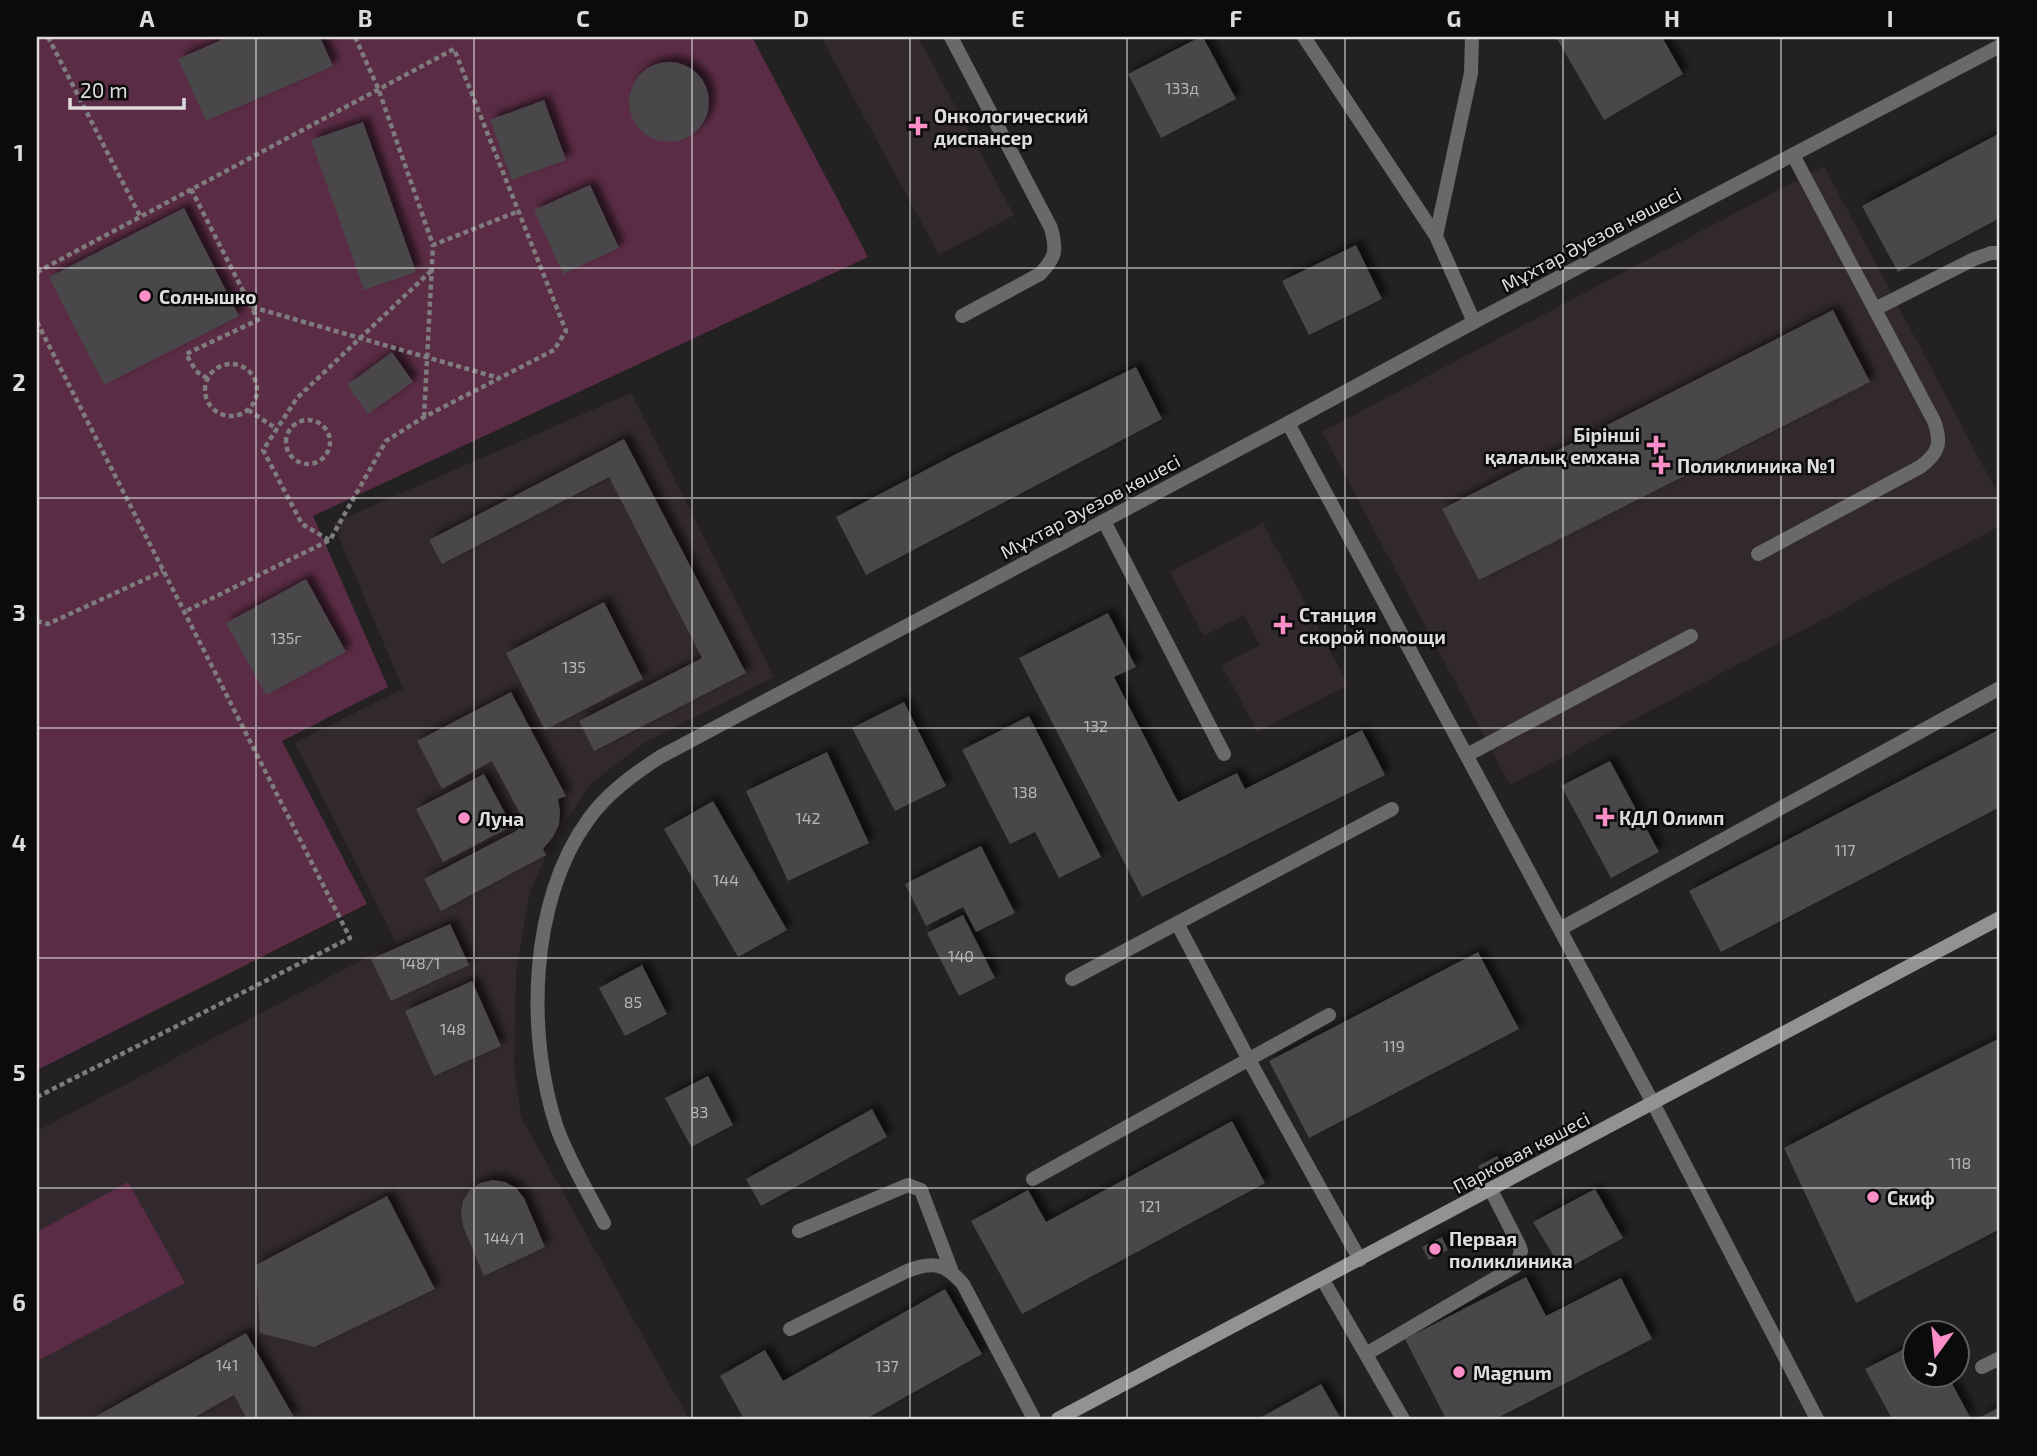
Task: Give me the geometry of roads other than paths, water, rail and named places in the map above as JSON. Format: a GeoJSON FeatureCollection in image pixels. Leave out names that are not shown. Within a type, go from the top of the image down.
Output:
{"type":"FeatureCollection","features":[{"type":"Feature","properties":{"kind":"street"},"geometry":{"type":"LineString","coordinates":[[951,37],[1051,228],[1055,253],[1040,274],[961,316]]}},
{"type":"Feature","properties":{"kind":"street"},"geometry":{"type":"LineString","coordinates":[[1304,37],[1436,236],[1474,322]]}},
{"type":"Feature","properties":{"kind":"street"},"geometry":{"type":"LineString","coordinates":[[1436,236],[1471,73],[1472,37]]}},
{"type":"Feature","properties":{"kind":"street","name":"Мұхтар Әуезов көшесі"},"geometry":{"type":"LineString","coordinates":[[604,1223],[571,1160],[549,1103],[539,1037],[540,970],[543,936],[559,875],[571,848],[589,818],[631,776],[660,757],[1474,322],[2000,46]]}},
{"type":"Feature","properties":{"kind":"street"},"geometry":{"type":"LineString","coordinates":[[1758,554],[1920,467],[1931,458],[1938,447],[1934,421],[1793,155]]}},
{"type":"Feature","properties":{"kind":"street"},"geometry":{"type":"LineString","coordinates":[[1875,309],[1974,259],[2000,253]]}},
{"type":"Feature","properties":{"kind":"street"},"geometry":{"type":"LineString","coordinates":[[1289,423],[1653,1103],[1817,1419]]}},
{"type":"Feature","properties":{"kind":"street"},"geometry":{"type":"LineString","coordinates":[[1104,521],[1224,754]]}},
{"type":"Feature","properties":{"kind":"street"},"geometry":{"type":"LineString","coordinates":[[1467,755],[1691,636]]}},
{"type":"Feature","properties":{"kind":"street"},"geometry":{"type":"LineString","coordinates":[[1560,929],[2000,688]]}},
{"type":"Feature","properties":{"kind":"street"},"geometry":{"type":"LineString","coordinates":[[1072,979],[1392,809]]}},
{"type":"Feature","properties":{"kind":"street","name":"Парковая көшесі"},"geometry":{"type":"LineString","coordinates":[[1058,1419],[2000,918]]}},
{"type":"Feature","properties":{"kind":"street"},"geometry":{"type":"LineString","coordinates":[[1178,925],[1360,1260]]}},
{"type":"Feature","properties":{"kind":"street"},"geometry":{"type":"LineString","coordinates":[[1033,1179],[1329,1014]]}},
{"type":"Feature","properties":{"kind":"street"},"geometry":{"type":"LineString","coordinates":[[799,1230],[908,1185],[921,1190],[952,1272]]}},
{"type":"Feature","properties":{"kind":"street"},"geometry":{"type":"LineString","coordinates":[[1366,1354],[1516,1266],[1521,1251],[1491,1190]]}},
{"type":"Feature","properties":{"kind":"street"},"geometry":{"type":"LineString","coordinates":[[790,1329],[907,1271],[922,1265],[938,1265],[952,1272],[963,1284],[1034,1419]]}},
{"type":"Feature","properties":{"kind":"street"},"geometry":{"type":"LineString","coordinates":[[1323,1280],[1403,1419]]}},
{"type":"Feature","properties":{"kind":"street"},"geometry":{"type":"LineString","coordinates":[[1982,1367],[2000,1358]]}},
{"type":"Feature","properties":{"kind":"place","name":"Онкологический диспансер"},"geometry":{"type":"Point","coordinates":[918,126]}},
{"type":"Feature","properties":{"kind":"place","name":"Солнышко"},"geometry":{"type":"Point","coordinates":[145,296]}},
{"type":"Feature","properties":{"kind":"place","name":"Бірінші қалалық емхана"},"geometry":{"type":"Point","coordinates":[1656,445]}},
{"type":"Feature","properties":{"kind":"place","name":"Поликлиника №1"},"geometry":{"type":"Point","coordinates":[1661,465]}},
{"type":"Feature","properties":{"kind":"place","name":"Станция скорой помощи"},"geometry":{"type":"Point","coordinates":[1283,625]}},
{"type":"Feature","properties":{"kind":"place","name":"КДЛ Олимп"},"geometry":{"type":"Point","coordinates":[1605,817]}},
{"type":"Feature","properties":{"kind":"place","name":"Луна"},"geometry":{"type":"Point","coordinates":[464,818]}},
{"type":"Feature","properties":{"kind":"place","name":"Скиф"},"geometry":{"type":"Point","coordinates":[1873,1197]}},
{"type":"Feature","properties":{"kind":"place","name":"Первая поликлиника"},"geometry":{"type":"Point","coordinates":[1435,1249]}},
{"type":"Feature","properties":{"kind":"place","name":"Magnum"},"geometry":{"type":"Point","coordinates":[1459,1372]}}]}
